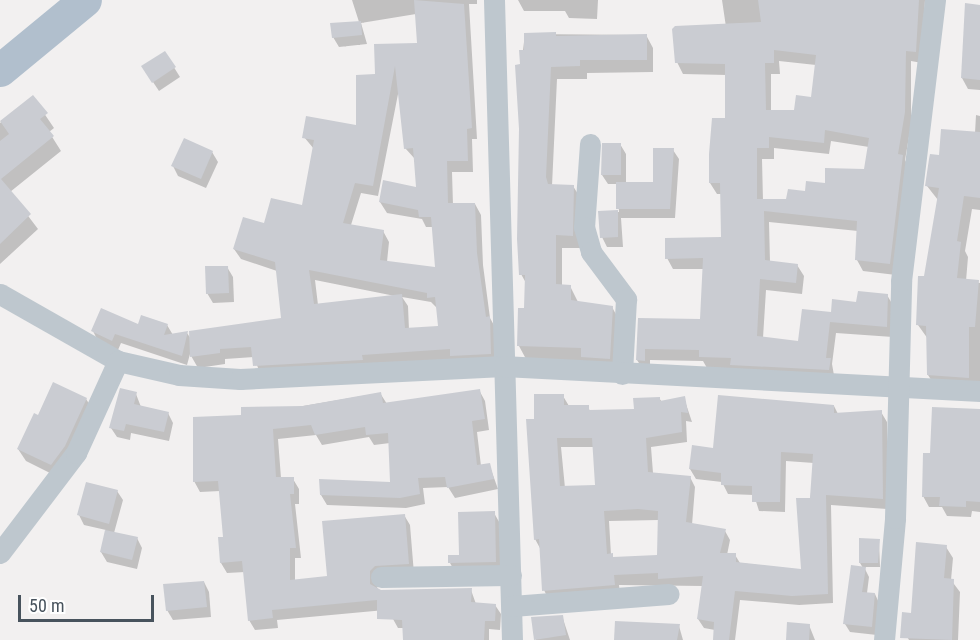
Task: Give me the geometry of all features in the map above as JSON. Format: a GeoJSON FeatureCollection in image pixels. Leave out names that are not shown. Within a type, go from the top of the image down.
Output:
{"type":"FeatureCollection","features":[{"type":"Feature","properties":{"kind":"main road"},"geometry":{"type":"LineString","coordinates":[[0,70],[85,0]]}},
{"type":"Feature","properties":{"kind":"street"},"geometry":{"type":"LineString","coordinates":[[494,0],[512,640]]}},
{"type":"Feature","properties":{"kind":"street"},"geometry":{"type":"LineString","coordinates":[[884,640],[895,518],[901,281],[935,0]]}},
{"type":"Feature","properties":{"kind":"street"},"geometry":{"type":"LineString","coordinates":[[590,144],[584,226],[591,252],[626,298],[622,374]]}},
{"type":"Feature","properties":{"kind":"street"},"geometry":{"type":"LineString","coordinates":[[1,295],[118,361],[179,375],[240,379],[504,366],[622,374],[980,391]]}},
{"type":"Feature","properties":{"kind":"street"},"geometry":{"type":"LineString","coordinates":[[0,553],[76,453],[118,361]]}},
{"type":"Feature","properties":{"kind":"street"},"geometry":{"type":"LineString","coordinates":[[381,577],[511,575]]}},
{"type":"Feature","properties":{"kind":"street"},"geometry":{"type":"LineString","coordinates":[[512,606],[669,594]]}},
{"type":"Feature","properties":{"kind":"building"},"geometry":{"type":"Polygon","coordinates":[[[414,0],[464,4],[472,128],[467,129],[468,161],[447,161],[448,203],[475,203],[477,253],[486,317],[490,316],[491,354],[450,356],[450,349],[362,355],[363,360],[253,366],[251,347],[220,349],[220,353],[190,357],[189,331],[281,318],[275,262],[233,249],[243,217],[264,223],[271,198],[302,205],[314,140],[302,138],[306,116],[356,125],[356,75],[375,74],[374,44],[417,43],[414,0]],[[395,66],[373,186],[355,183],[343,223],[384,230],[380,260],[435,267],[431,217],[419,217],[418,210],[379,202],[383,180],[416,187],[413,148],[404,149],[395,66]],[[309,270],[314,304],[402,294],[405,328],[438,326],[435,297],[427,298],[427,293],[309,270]]]}},
{"type":"Feature","properties":{"kind":"building"},"geometry":{"type":"Polygon","coordinates":[[[758,0],[919,0],[916,52],[906,51],[905,112],[898,154],[903,155],[890,264],[855,260],[857,221],[764,211],[765,260],[798,264],[796,283],[760,279],[757,336],[798,341],[802,309],[831,312],[832,299],[856,302],[858,291],[888,294],[887,327],[830,322],[826,358],[831,358],[829,370],[730,365],[731,358],[699,357],[699,350],[645,349],[645,361],[636,360],[638,318],[700,319],[703,258],[665,259],[665,238],[721,237],[720,183],[709,183],[709,154],[712,118],[725,118],[725,64],[675,63],[672,29],[675,26],[761,22],[758,0]],[[774,50],[774,63],[765,63],[766,110],[794,110],[796,95],[811,97],[816,55],[774,50]],[[825,130],[824,143],[769,137],[769,148],[757,148],[757,199],[786,199],[788,189],[805,191],[806,181],[825,183],[825,168],[864,169],[869,138],[825,130]]]}},
{"type":"Feature","properties":{"kind":"building"},"geometry":{"type":"Polygon","coordinates":[[[965,3],[980,5],[980,80],[961,78],[965,3]]]}},
{"type":"Feature","properties":{"kind":"building"},"geometry":{"type":"Polygon","coordinates":[[[361,21],[362,35],[332,38],[330,23],[361,21]]]}},
{"type":"Feature","properties":{"kind":"building"},"geometry":{"type":"Polygon","coordinates":[[[556,32],[556,36],[647,34],[647,60],[580,60],[580,66],[551,67],[546,177],[548,184],[574,185],[573,236],[556,235],[556,284],[571,285],[571,300],[613,306],[610,359],[581,357],[581,348],[517,346],[518,308],[524,308],[525,275],[519,275],[517,239],[519,129],[515,65],[520,64],[519,50],[524,50],[524,33],[556,32]]]}},
{"type":"Feature","properties":{"kind":"building"},"geometry":{"type":"Polygon","coordinates":[[[165,51],[176,67],[152,83],[141,66],[165,51]]]}},
{"type":"Feature","properties":{"kind":"building"},"geometry":{"type":"Polygon","coordinates":[[[33,95],[48,113],[40,119],[54,136],[1,179],[31,214],[0,244],[0,141],[9,134],[0,121],[33,95]]]}},
{"type":"Feature","properties":{"kind":"building"},"geometry":{"type":"Polygon","coordinates":[[[941,129],[980,132],[980,198],[964,196],[957,241],[961,242],[957,278],[979,280],[975,327],[969,327],[969,378],[927,375],[926,326],[916,325],[918,276],[924,276],[939,188],[925,186],[930,154],[939,155],[941,129]]]}},
{"type":"Feature","properties":{"kind":"building"},"geometry":{"type":"Polygon","coordinates":[[[184,138],[213,151],[201,179],[171,166],[184,138]]]}},
{"type":"Feature","properties":{"kind":"building"},"geometry":{"type":"Polygon","coordinates":[[[602,143],[621,143],[621,175],[601,175],[602,143]]]}},
{"type":"Feature","properties":{"kind":"building"},"geometry":{"type":"Polygon","coordinates":[[[653,148],[674,148],[670,209],[616,209],[616,182],[653,182],[653,148]]]}},
{"type":"Feature","properties":{"kind":"building"},"geometry":{"type":"Polygon","coordinates":[[[618,210],[618,237],[600,238],[598,211],[618,210]]]}},
{"type":"Feature","properties":{"kind":"building"},"geometry":{"type":"Polygon","coordinates":[[[205,266],[228,266],[229,293],[206,294],[205,266]]]}},
{"type":"Feature","properties":{"kind":"building"},"geometry":{"type":"Polygon","coordinates":[[[101,308],[138,324],[141,315],[168,324],[164,335],[188,331],[182,356],[115,334],[112,341],[91,331],[101,308]]]}},
{"type":"Feature","properties":{"kind":"building"},"geometry":{"type":"Polygon","coordinates":[[[53,382],[87,398],[65,446],[51,465],[17,449],[34,413],[38,415],[53,382]]]}},
{"type":"Feature","properties":{"kind":"building"},"geometry":{"type":"Polygon","coordinates":[[[120,388],[137,392],[134,404],[169,412],[164,432],[126,424],[124,431],[109,428],[120,388]]]}},
{"type":"Feature","properties":{"kind":"building"},"geometry":{"type":"Polygon","coordinates":[[[480,389],[485,419],[472,421],[477,465],[490,463],[494,479],[447,488],[445,477],[418,478],[420,494],[400,498],[320,495],[319,479],[390,482],[388,433],[366,435],[365,427],[315,435],[311,425],[273,429],[276,477],[294,477],[294,494],[290,494],[296,548],[290,548],[290,580],[327,576],[322,521],[405,514],[409,564],[375,566],[370,571],[370,584],[381,590],[472,588],[471,602],[496,604],[495,621],[485,621],[484,640],[403,640],[402,620],[377,619],[377,600],[272,610],[273,618],[248,621],[242,561],[220,563],[218,537],[223,537],[218,481],[193,482],[193,417],[241,415],[241,407],[303,406],[381,392],[383,403],[480,389]]]}},
{"type":"Feature","properties":{"kind":"building"},"geometry":{"type":"Polygon","coordinates":[[[534,394],[564,394],[564,405],[589,405],[589,410],[634,409],[633,398],[660,397],[660,401],[685,396],[688,413],[681,412],[682,432],[646,438],[648,472],[691,476],[686,522],[726,529],[720,553],[736,553],[736,562],[801,569],[796,498],[810,498],[813,454],[781,452],[780,502],[752,502],[752,486],[721,485],[721,473],[689,469],[692,445],[713,448],[718,395],[834,405],[834,413],[882,410],[883,499],[826,495],[828,594],[792,596],[735,591],[729,640],[713,640],[714,622],[697,619],[703,576],[658,579],[658,573],[614,575],[615,585],[542,591],[539,539],[534,540],[526,419],[534,419],[534,394]],[[557,438],[560,486],[595,485],[592,438],[557,438]],[[638,509],[604,511],[607,554],[613,553],[613,557],[657,555],[658,511],[638,509]]]}},
{"type":"Feature","properties":{"kind":"building"},"geometry":{"type":"Polygon","coordinates":[[[932,407],[980,409],[980,502],[966,501],[966,507],[939,506],[940,497],[922,497],[923,453],[930,453],[932,407]]]}},
{"type":"Feature","properties":{"kind":"building"},"geometry":{"type":"Polygon","coordinates":[[[86,482],[118,490],[109,524],[77,515],[86,482]]]}},
{"type":"Feature","properties":{"kind":"building"},"geometry":{"type":"Polygon","coordinates":[[[495,511],[496,562],[448,563],[448,555],[459,555],[458,512],[495,511]]]}},
{"type":"Feature","properties":{"kind":"building"},"geometry":{"type":"Polygon","coordinates":[[[105,530],[138,537],[132,560],[100,552],[105,530]]]}},
{"type":"Feature","properties":{"kind":"building"},"geometry":{"type":"Polygon","coordinates":[[[859,538],[880,539],[878,563],[859,563],[859,538]]]}},
{"type":"Feature","properties":{"kind":"building"},"geometry":{"type":"Polygon","coordinates":[[[916,542],[947,545],[944,578],[954,579],[952,640],[900,638],[902,612],[911,613],[916,542]]]}},
{"type":"Feature","properties":{"kind":"building"},"geometry":{"type":"Polygon","coordinates":[[[851,565],[866,567],[862,592],[875,593],[872,627],[843,624],[851,565]]]}},
{"type":"Feature","properties":{"kind":"building"},"geometry":{"type":"Polygon","coordinates":[[[204,581],[207,607],[166,611],[163,584],[204,581]]]}},
{"type":"Feature","properties":{"kind":"building"},"geometry":{"type":"Polygon","coordinates":[[[563,615],[566,635],[534,640],[531,617],[563,615]]]}},
{"type":"Feature","properties":{"kind":"building"},"geometry":{"type":"Polygon","coordinates":[[[615,621],[680,624],[677,640],[614,640],[615,621]]]}},
{"type":"Feature","properties":{"kind":"building"},"geometry":{"type":"Polygon","coordinates":[[[787,622],[810,624],[809,640],[786,640],[787,622]]]}}]}
